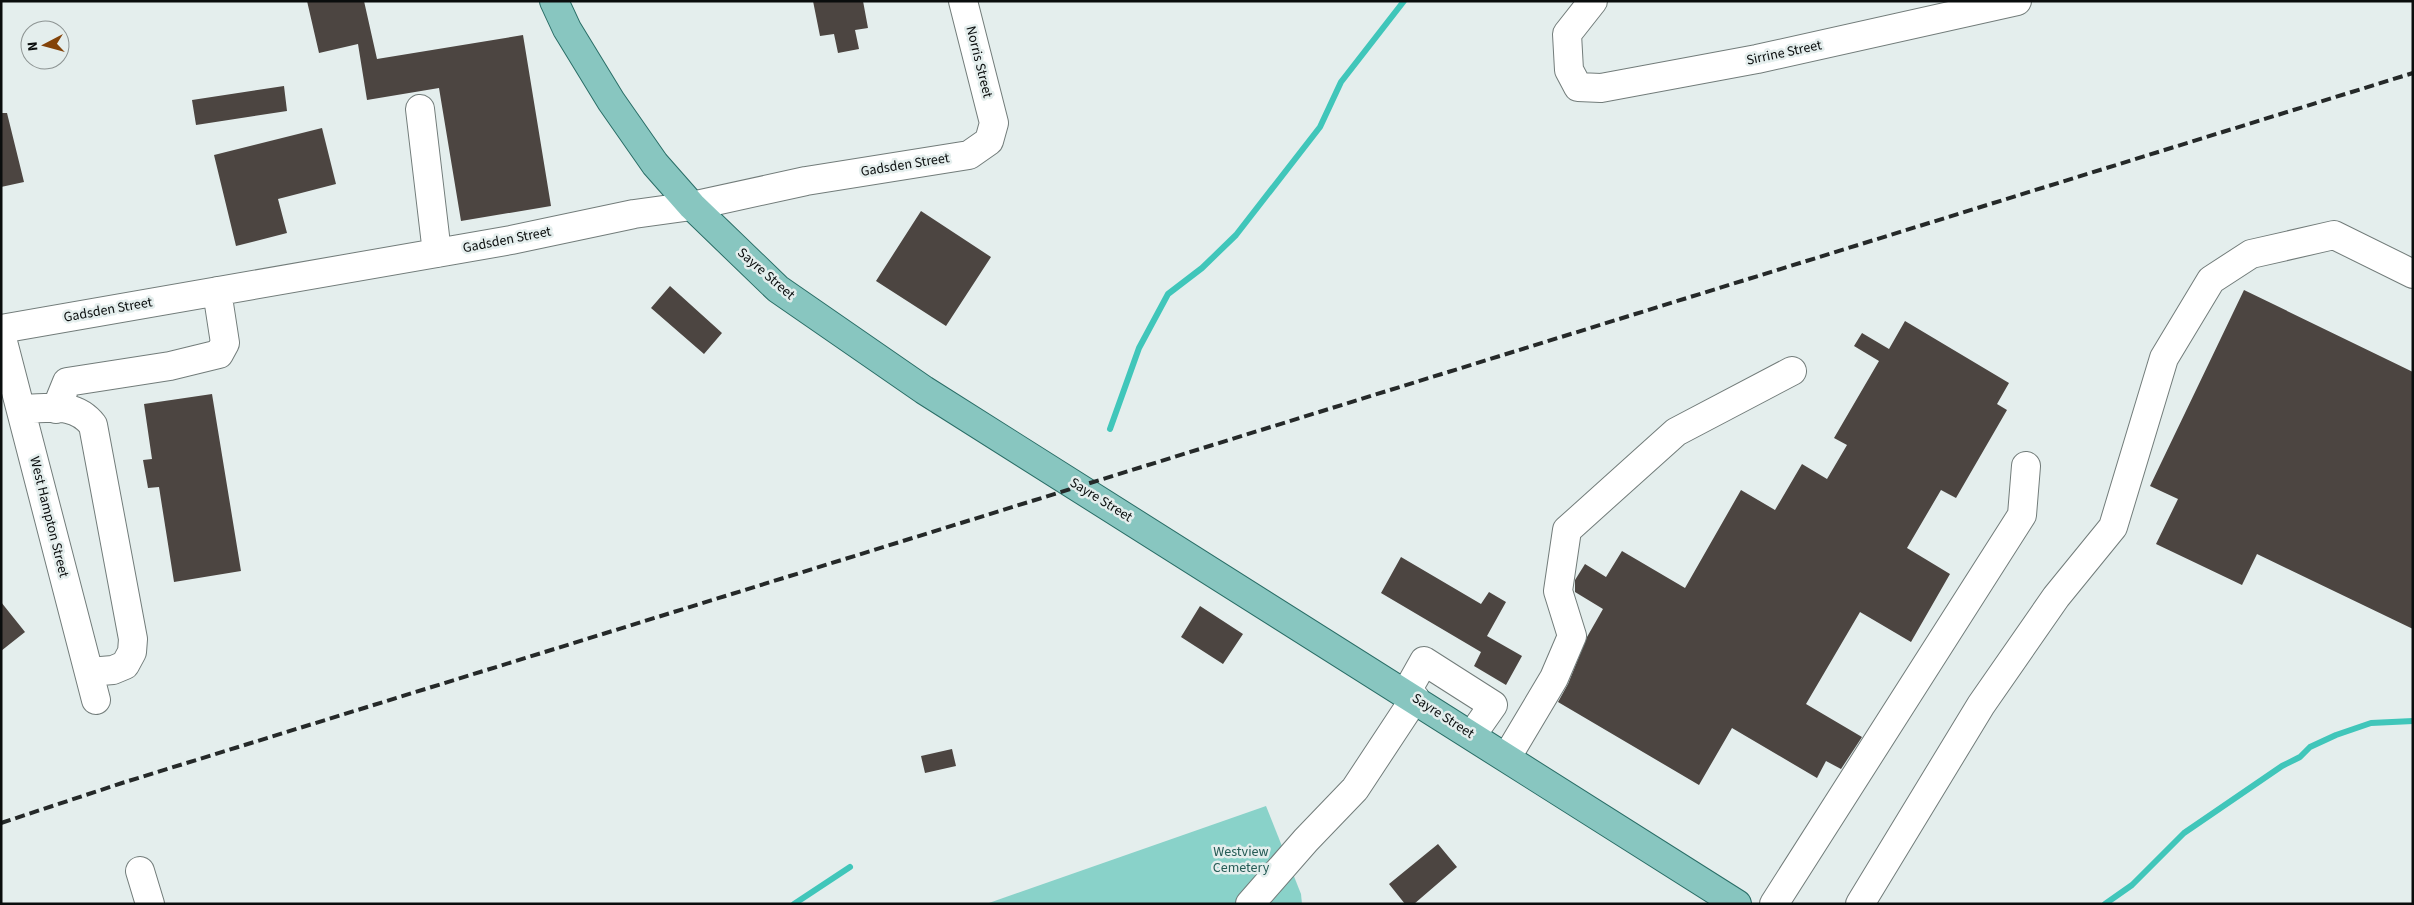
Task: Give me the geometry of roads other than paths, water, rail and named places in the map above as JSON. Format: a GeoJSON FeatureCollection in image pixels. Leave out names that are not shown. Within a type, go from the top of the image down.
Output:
{"type":"FeatureCollection","features":[{"type":"Feature","properties":{"kind":"main road","name":"Sayre Street"},"geometry":{"type":"LineString","coordinates":[[554,1],[567,29],[611,101],[655,164],[692,206],[778,289],[924,390],[1410,695],[1737,904]]}},
{"type":"Feature","properties":{"kind":"street","name":"Norris Street"},"geometry":{"type":"LineString","coordinates":[[963,1],[994,123]]}},
{"type":"Feature","properties":{"kind":"street","name":"Sirrine Street"},"geometry":{"type":"LineString","coordinates":[[1593,1],[1568,34],[1569,70],[1578,87],[1601,88],[1757,59],[2017,1]]}},
{"type":"Feature","properties":{"kind":"street"},"geometry":{"type":"LineString","coordinates":[[420,109],[437,252]]}},
{"type":"Feature","properties":{"kind":"street","name":"Gadsden Street"},"geometry":{"type":"LineString","coordinates":[[1,328],[511,240],[634,214],[692,206],[806,181],[969,155],[989,141],[994,123]]}},
{"type":"Feature","properties":{"kind":"street"},"geometry":{"type":"LineString","coordinates":[[1860,904],[1981,705],[2056,597],[2113,527],[2164,358],[2211,280],[2251,254],[2334,235],[2413,274]]}},
{"type":"Feature","properties":{"kind":"street"},"geometry":{"type":"LineString","coordinates":[[56,409],[68,382],[170,366],[219,354],[225,343],[217,291]]}},
{"type":"Feature","properties":{"kind":"street","name":"West Hampton Street"},"geometry":{"type":"LineString","coordinates":[[1,334],[96,700]]}},
{"type":"Feature","properties":{"kind":"street"},"geometry":{"type":"LineString","coordinates":[[1507,757],[1554,678],[1572,636],[1558,591],[1567,530],[1676,432],[1792,372]]}},
{"type":"Feature","properties":{"kind":"street"},"geometry":{"type":"LineString","coordinates":[[21,409],[71,408],[84,414],[93,425],[133,639],[132,652],[125,665],[112,670],[89,672]]}},
{"type":"Feature","properties":{"kind":"street"},"geometry":{"type":"LineString","coordinates":[[1774,904],[2022,515],[2026,466]]}},
{"type":"Feature","properties":{"kind":"street"},"geometry":{"type":"LineString","coordinates":[[1250,904],[1306,840],[1355,789],[1410,695],[1424,661],[1493,705],[1472,735]]}},
{"type":"Feature","properties":{"kind":"street"},"geometry":{"type":"LineString","coordinates":[[140,871],[150,904]]}},
{"type":"Feature","properties":{"kind":"waterway"},"geometry":{"type":"LineString","coordinates":[[1110,429],[1139,348],[1168,294],[1202,268],[1236,235],[1320,127],[1341,82],[1404,1]]}},
{"type":"Feature","properties":{"kind":"waterway"},"geometry":{"type":"LineString","coordinates":[[2105,904],[2132,885],[2184,833],[2282,766],[2300,757],[2310,747],[2336,735],[2371,723],[2413,721]]}},
{"type":"Feature","properties":{"kind":"waterway"},"geometry":{"type":"LineString","coordinates":[[794,904],[850,867]]}},
{"type":"Feature","properties":{"kind":"railway"},"geometry":{"type":"LineString","coordinates":[[1,823],[122,783],[2413,73]]}},
{"type":"Feature","properties":{"kind":"park label","name":"Westview Cemetery"},"geometry":{"type":"Point","coordinates":[1241,860]}}]}
